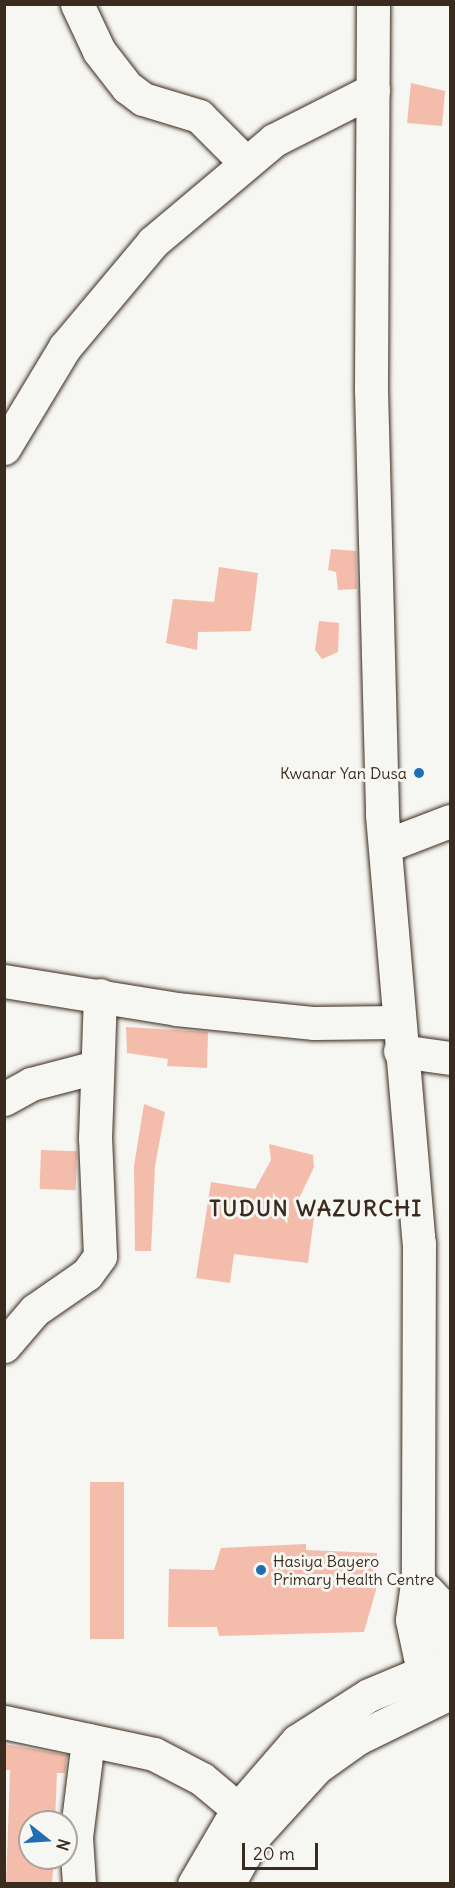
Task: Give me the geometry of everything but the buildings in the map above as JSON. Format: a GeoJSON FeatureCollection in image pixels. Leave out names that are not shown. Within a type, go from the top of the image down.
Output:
{"type":"FeatureCollection","features":[{"type":"Feature","properties":{"kind":"street"},"geometry":{"type":"LineString","coordinates":[[77,4],[104,58],[127,87],[143,99],[199,116],[245,162]]}},
{"type":"Feature","properties":{"kind":"street"},"geometry":{"type":"LineString","coordinates":[[373,4],[374,556],[385,846],[398,1036],[419,1243],[423,1583],[412,1620],[433,1689]]}},
{"type":"Feature","properties":{"kind":"street"},"geometry":{"type":"LineString","coordinates":[[8,432],[93,307],[153,242],[245,162],[294,128],[372,90]]}},
{"type":"Feature","properties":{"kind":"street"},"geometry":{"type":"LineString","coordinates":[[385,846],[450,821]]}},
{"type":"Feature","properties":{"kind":"street"},"geometry":{"type":"LineString","coordinates":[[4,981],[398,1036],[450,1058]]}},
{"type":"Feature","properties":{"kind":"street"},"geometry":{"type":"LineString","coordinates":[[4,1346],[34,1310],[87,1274],[100,1256],[96,1067],[100,995]]}},
{"type":"Feature","properties":{"kind":"street"},"geometry":{"type":"LineString","coordinates":[[4,1099],[31,1084],[96,1067]]}},
{"type":"Feature","properties":{"kind":"street"},"geometry":{"type":"LineString","coordinates":[[423,1583],[450,1615]]}},
{"type":"Feature","properties":{"kind":"street"},"geometry":{"type":"LineString","coordinates":[[423,1583],[450,1643]]}},
{"type":"Feature","properties":{"kind":"street"},"geometry":{"type":"LineString","coordinates":[[228,1884],[256,1834],[317,1767],[433,1689],[450,1661]]}},
{"type":"Feature","properties":{"kind":"street"},"geometry":{"type":"LineString","coordinates":[[194,1884],[238,1809],[297,1741],[369,1695],[433,1689]]}},
{"type":"Feature","properties":{"kind":"street"},"geometry":{"type":"LineString","coordinates":[[4,1722],[88,1740],[179,1765],[238,1809]]}},
{"type":"Feature","properties":{"kind":"street"},"geometry":{"type":"LineString","coordinates":[[79,1884],[76,1837],[88,1740]]}},
{"type":"Feature","properties":{"kind":"place","name":"Kwanar Yan Dusa"},"geometry":{"type":"Point","coordinates":[419,773]}},
{"type":"Feature","properties":{"kind":"place","name":"Hasiya Bayero Primary Health Centre"},"geometry":{"type":"Point","coordinates":[261,1570]}},
{"type":"Feature","properties":{"kind":"district","name":"TUDUN WAZURCHI"},"geometry":{"type":"Point","coordinates":[316,1209]}}]}
